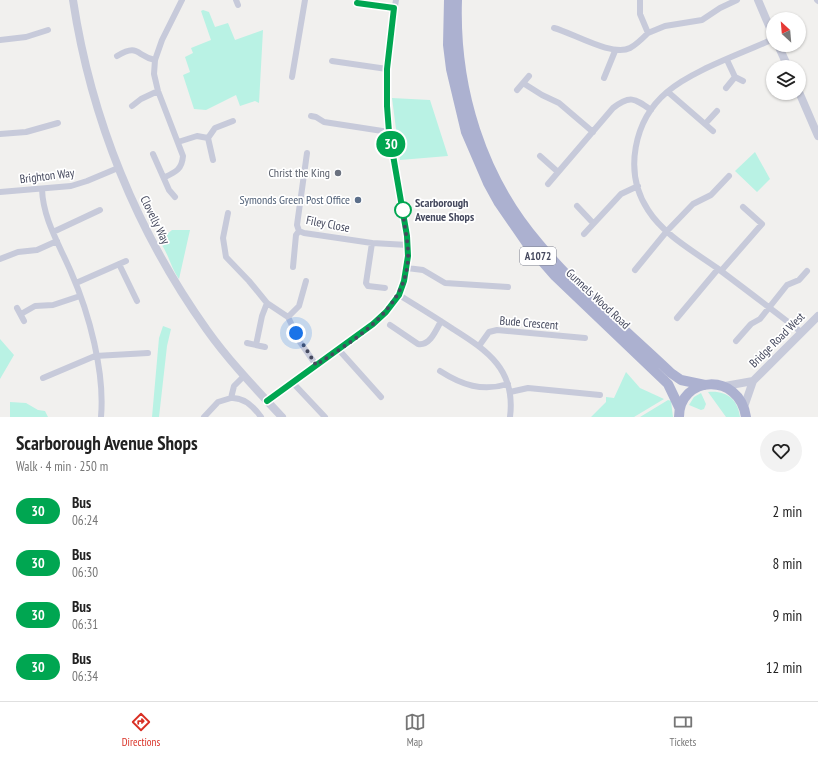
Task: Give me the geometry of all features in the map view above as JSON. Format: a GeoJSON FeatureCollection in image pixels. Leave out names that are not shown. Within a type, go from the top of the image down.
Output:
{"type":"FeatureCollection","features":[{"type":"Feature","properties":{"kind":"main road","name":"Gunnels Wood Road"},"geometry":{"type":"LineString","coordinates":[[449,0],[448,45],[451,69],[465,126],[472,147],[488,183],[506,214],[528,245],[555,276],[668,384],[679,412]]}},
{"type":"Feature","properties":{"kind":"main road","name":"Gunnels Wood Road"},"geometry":{"type":"LineString","coordinates":[[457,0],[458,51],[462,75],[477,135],[490,170],[517,216],[538,244],[560,268],[671,373],[681,380],[704,385],[725,386]]}},
{"type":"Feature","properties":{"kind":"main road","name":"Gunnels Wood Road"},"geometry":{"type":"LineString","coordinates":[[679,412],[686,397],[693,390],[704,385]]}},
{"type":"Feature","properties":{"kind":"main road"},"geometry":{"type":"LineString","coordinates":[[725,386],[734,391],[744,407],[746,417]]}},
{"type":"Feature","properties":{"kind":"street","name":"Clovelly Way"},"geometry":{"type":"LineString","coordinates":[[73,0],[81,43],[95,100],[118,168],[147,234],[183,295],[208,331],[244,376],[282,417]]}},
{"type":"Feature","properties":{"kind":"street"},"geometry":{"type":"LineString","coordinates":[[165,177],[177,172],[181,168],[184,156],[158,91],[154,74],[155,60],[162,40],[182,0]]}},
{"type":"Feature","properties":{"kind":"street"},"geometry":{"type":"LineString","coordinates":[[292,77],[305,0]]}},
{"type":"Feature","properties":{"kind":"street"},"geometry":{"type":"LineString","coordinates":[[267,401],[339,350],[386,312],[399,295],[407,268],[408,245],[389,132],[387,69],[396,0]]}},
{"type":"Feature","properties":{"kind":"street"},"geometry":{"type":"LineString","coordinates":[[640,0],[640,14],[648,33]]}},
{"type":"Feature","properties":{"kind":"street"},"geometry":{"type":"LineString","coordinates":[[554,28],[568,31],[615,51],[630,48],[648,33],[665,26],[702,20],[720,8],[737,0]]}},
{"type":"Feature","properties":{"kind":"street"},"geometry":{"type":"LineString","coordinates":[[758,0],[766,19]]}},
{"type":"Feature","properties":{"kind":"street"},"geometry":{"type":"LineString","coordinates":[[357,3],[394,8]]}},
{"type":"Feature","properties":{"kind":"street"},"geometry":{"type":"LineString","coordinates":[[0,40],[26,37],[48,30]]}},
{"type":"Feature","properties":{"kind":"street"},"geometry":{"type":"LineString","coordinates":[[766,42],[685,79],[668,92],[651,110],[642,124],[637,139],[635,158],[638,186],[648,209],[667,231],[801,332]]}},
{"type":"Feature","properties":{"kind":"street"},"geometry":{"type":"LineString","coordinates":[[117,56],[134,50],[146,58],[155,60]]}},
{"type":"Feature","properties":{"kind":"street"},"geometry":{"type":"LineString","coordinates":[[604,78],[615,51]]}},
{"type":"Feature","properties":{"kind":"street"},"geometry":{"type":"LineString","coordinates":[[727,60],[736,77],[743,81]]}},
{"type":"Feature","properties":{"kind":"street"},"geometry":{"type":"LineString","coordinates":[[332,61],[387,69]]}},
{"type":"Feature","properties":{"kind":"street"},"geometry":{"type":"LineString","coordinates":[[517,90],[529,76]]}},
{"type":"Feature","properties":{"kind":"street"},"geometry":{"type":"LineString","coordinates":[[726,88],[736,77]]}},
{"type":"Feature","properties":{"kind":"street"},"geometry":{"type":"LineString","coordinates":[[523,83],[542,95],[559,103],[593,132]]}},
{"type":"Feature","properties":{"kind":"street"},"geometry":{"type":"LineString","coordinates":[[132,106],[141,99],[158,91]]}},
{"type":"Feature","properties":{"kind":"street"},"geometry":{"type":"LineString","coordinates":[[668,92],[713,131]]}},
{"type":"Feature","properties":{"kind":"street"},"geometry":{"type":"LineString","coordinates":[[548,184],[613,108],[624,100],[632,99],[642,103],[651,110]]}},
{"type":"Feature","properties":{"kind":"street"},"geometry":{"type":"LineString","coordinates":[[802,100],[818,136]]}},
{"type":"Feature","properties":{"kind":"street"},"geometry":{"type":"LineString","coordinates":[[705,124],[717,111]]}},
{"type":"Feature","properties":{"kind":"street"},"geometry":{"type":"LineString","coordinates":[[311,116],[324,122],[389,132]]}},
{"type":"Feature","properties":{"kind":"street"},"geometry":{"type":"LineString","coordinates":[[213,160],[208,138],[215,128],[232,121]]}},
{"type":"Feature","properties":{"kind":"street"},"geometry":{"type":"LineString","coordinates":[[0,134],[26,132],[58,123]]}},
{"type":"Feature","properties":{"kind":"street"},"geometry":{"type":"LineString","coordinates":[[178,142],[197,136],[208,138]]}},
{"type":"Feature","properties":{"kind":"street","name":"Filey Close"},"geometry":{"type":"LineString","coordinates":[[307,153],[297,225],[299,230],[304,233],[372,243],[408,245]]}},
{"type":"Feature","properties":{"kind":"street"},"geometry":{"type":"LineString","coordinates":[[153,154],[170,190],[175,197]]}},
{"type":"Feature","properties":{"kind":"street"},"geometry":{"type":"LineString","coordinates":[[540,156],[558,172]]}},
{"type":"Feature","properties":{"kind":"street","name":"Brighton Way"},"geometry":{"type":"LineString","coordinates":[[0,192],[42,189],[79,184],[118,168]]}},
{"type":"Feature","properties":{"kind":"street"},"geometry":{"type":"LineString","coordinates":[[635,270],[667,231],[694,204],[711,195],[729,176]]}},
{"type":"Feature","properties":{"kind":"street"},"geometry":{"type":"LineString","coordinates":[[584,234],[621,194],[638,186]]}},
{"type":"Feature","properties":{"kind":"street"},"geometry":{"type":"LineString","coordinates":[[42,189],[44,208],[76,283],[90,328],[101,383],[101,417]]}},
{"type":"Feature","properties":{"kind":"street"},"geometry":{"type":"LineString","coordinates":[[576,206],[593,223]]}},
{"type":"Feature","properties":{"kind":"street"},"geometry":{"type":"LineString","coordinates":[[676,318],[762,224],[743,207]]}},
{"type":"Feature","properties":{"kind":"street"},"geometry":{"type":"LineString","coordinates":[[53,232],[100,210]]}},
{"type":"Feature","properties":{"kind":"street"},"geometry":{"type":"LineString","coordinates":[[228,213],[223,238],[226,257],[250,281],[267,303],[288,317],[300,342],[316,365]]}},
{"type":"Feature","properties":{"kind":"street"},"geometry":{"type":"LineString","coordinates":[[293,267],[296,235],[299,230]]}},
{"type":"Feature","properties":{"kind":"street"},"geometry":{"type":"LineString","coordinates":[[0,260],[18,252],[37,250],[57,241]]}},
{"type":"Feature","properties":{"kind":"street"},"geometry":{"type":"LineString","coordinates":[[372,243],[366,283],[368,286],[385,288]]}},
{"type":"Feature","properties":{"kind":"street"},"geometry":{"type":"LineString","coordinates":[[76,283],[126,261]]}},
{"type":"Feature","properties":{"kind":"street"},"geometry":{"type":"LineString","coordinates":[[119,264],[137,301]]}},
{"type":"Feature","properties":{"kind":"street"},"geometry":{"type":"LineString","coordinates":[[407,268],[423,270],[445,283],[508,287]]}},
{"type":"Feature","properties":{"kind":"street"},"geometry":{"type":"LineString","coordinates":[[736,340],[751,324],[760,319],[787,285],[799,280],[807,271]]}},
{"type":"Feature","properties":{"kind":"street"},"geometry":{"type":"LineString","coordinates":[[288,317],[300,306],[306,281]]}},
{"type":"Feature","properties":{"kind":"street"},"geometry":{"type":"LineString","coordinates":[[399,295],[479,346],[495,360],[508,384],[511,408],[510,417]]}},
{"type":"Feature","properties":{"kind":"street"},"geometry":{"type":"LineString","coordinates":[[21,314],[35,306],[53,305],[80,296]]}},
{"type":"Feature","properties":{"kind":"street"},"geometry":{"type":"LineString","coordinates":[[256,345],[262,316],[267,303]]}},
{"type":"Feature","properties":{"kind":"street"},"geometry":{"type":"LineString","coordinates":[[17,308],[24,321]]}},
{"type":"Feature","properties":{"kind":"street","name":"Bridge Road West"},"geometry":{"type":"LineString","coordinates":[[753,381],[818,316]]}},
{"type":"Feature","properties":{"kind":"street"},"geometry":{"type":"LineString","coordinates":[[390,325],[418,344],[423,345],[428,342],[441,321]]}},
{"type":"Feature","properties":{"kind":"street","name":"Bude Crescent"},"geometry":{"type":"LineString","coordinates":[[479,346],[489,332],[496,330],[585,338]]}},
{"type":"Feature","properties":{"kind":"street"},"geometry":{"type":"LineString","coordinates":[[247,343],[265,347]]}},
{"type":"Feature","properties":{"kind":"street"},"geometry":{"type":"LineString","coordinates":[[339,350],[381,397]]}},
{"type":"Feature","properties":{"kind":"street"},"geometry":{"type":"LineString","coordinates":[[43,378],[96,356],[148,353]]}},
{"type":"Feature","properties":{"kind":"street"},"geometry":{"type":"LineString","coordinates":[[440,371],[466,386],[492,388],[508,384]]}},
{"type":"Feature","properties":{"kind":"street"},"geometry":{"type":"LineString","coordinates":[[231,398],[234,386],[244,376]]}},
{"type":"Feature","properties":{"kind":"street"},"geometry":{"type":"LineString","coordinates":[[725,386],[753,381],[744,407]]}},
{"type":"Feature","properties":{"kind":"street"},"geometry":{"type":"LineString","coordinates":[[293,383],[324,417]]}},
{"type":"Feature","properties":{"kind":"street"},"geometry":{"type":"LineString","coordinates":[[510,392],[528,388],[600,395]]}},
{"type":"Feature","properties":{"kind":"street"},"geometry":{"type":"LineString","coordinates":[[204,417],[218,402],[231,398],[239,398],[244,400],[257,411],[261,417]]}},
{"type":"Feature","properties":{"kind":"green space"},"geometry":{"type":"Polygon","coordinates":[[[203,10],[209,12],[215,27],[228,23],[235,40],[263,30],[259,103],[255,101],[240,106],[236,95],[206,110],[194,109],[183,75],[190,72],[185,57],[193,53],[191,48],[211,40],[201,11],[203,10]]]}},
{"type":"Feature","properties":{"kind":"green space"},"geometry":{"type":"Polygon","coordinates":[[[392,98],[430,100],[448,156],[400,160],[392,98]]]}},
{"type":"Feature","properties":{"kind":"green space"},"geometry":{"type":"Polygon","coordinates":[[[755,152],[770,179],[757,192],[735,171],[755,152]]]}},
{"type":"Feature","properties":{"kind":"green space"},"geometry":{"type":"Polygon","coordinates":[[[172,230],[190,230],[179,279],[159,241],[172,230]]]}},
{"type":"Feature","properties":{"kind":"green space"},"geometry":{"type":"Polygon","coordinates":[[[163,326],[171,329],[167,346],[159,417],[152,417],[159,338],[163,326]]]}},
{"type":"Feature","properties":{"kind":"green space"},"geometry":{"type":"Polygon","coordinates":[[[0,339],[14,355],[0,379],[0,339]]]}},
{"type":"Feature","properties":{"kind":"green space"},"geometry":{"type":"Polygon","coordinates":[[[626,372],[640,388],[664,399],[634,417],[591,417],[606,402],[606,397],[614,398],[626,372]]]}},
{"type":"Feature","properties":{"kind":"green space"},"geometry":{"type":"Polygon","coordinates":[[[708,392],[726,394],[730,397],[737,405],[740,417],[726,417],[708,392]]]}},
{"type":"Feature","properties":{"kind":"green space"},"geometry":{"type":"Polygon","coordinates":[[[701,393],[706,404],[704,409],[701,410],[689,405],[694,397],[701,393]]]}},
{"type":"Feature","properties":{"kind":"green space"},"geometry":{"type":"Polygon","coordinates":[[[668,400],[671,401],[673,417],[640,417],[668,400]]]}},
{"type":"Feature","properties":{"kind":"green space"},"geometry":{"type":"Polygon","coordinates":[[[10,402],[26,403],[38,410],[45,411],[48,417],[10,417],[10,402]]]}},
{"type":"Feature","properties":{"kind":"bus line","name":"30"},"geometry":{"type":"LineString","coordinates":[[267,401],[339,350],[386,312],[399,295],[407,268],[407,236],[389,132],[387,106],[387,69],[394,8],[357,3]]}},
{"type":"Feature","properties":{"kind":"place","name":"Christ the King"},"geometry":{"type":"Point","coordinates":[338,173]}},
{"type":"Feature","properties":{"kind":"place","name":"Symonds Green Post Office"},"geometry":{"type":"Point","coordinates":[358,200]}},
{"type":"Feature","properties":{"kind":"place","name":"Scarborough Avenue Shops"},"geometry":{"type":"Point","coordinates":[403,210]}},
{"type":"Feature","properties":{"kind":"route"},"geometry":{"type":"LineString","coordinates":[[296,333],[300,342],[316,365],[339,350],[386,312],[399,295],[407,268],[408,245],[403,210]]}}]}
